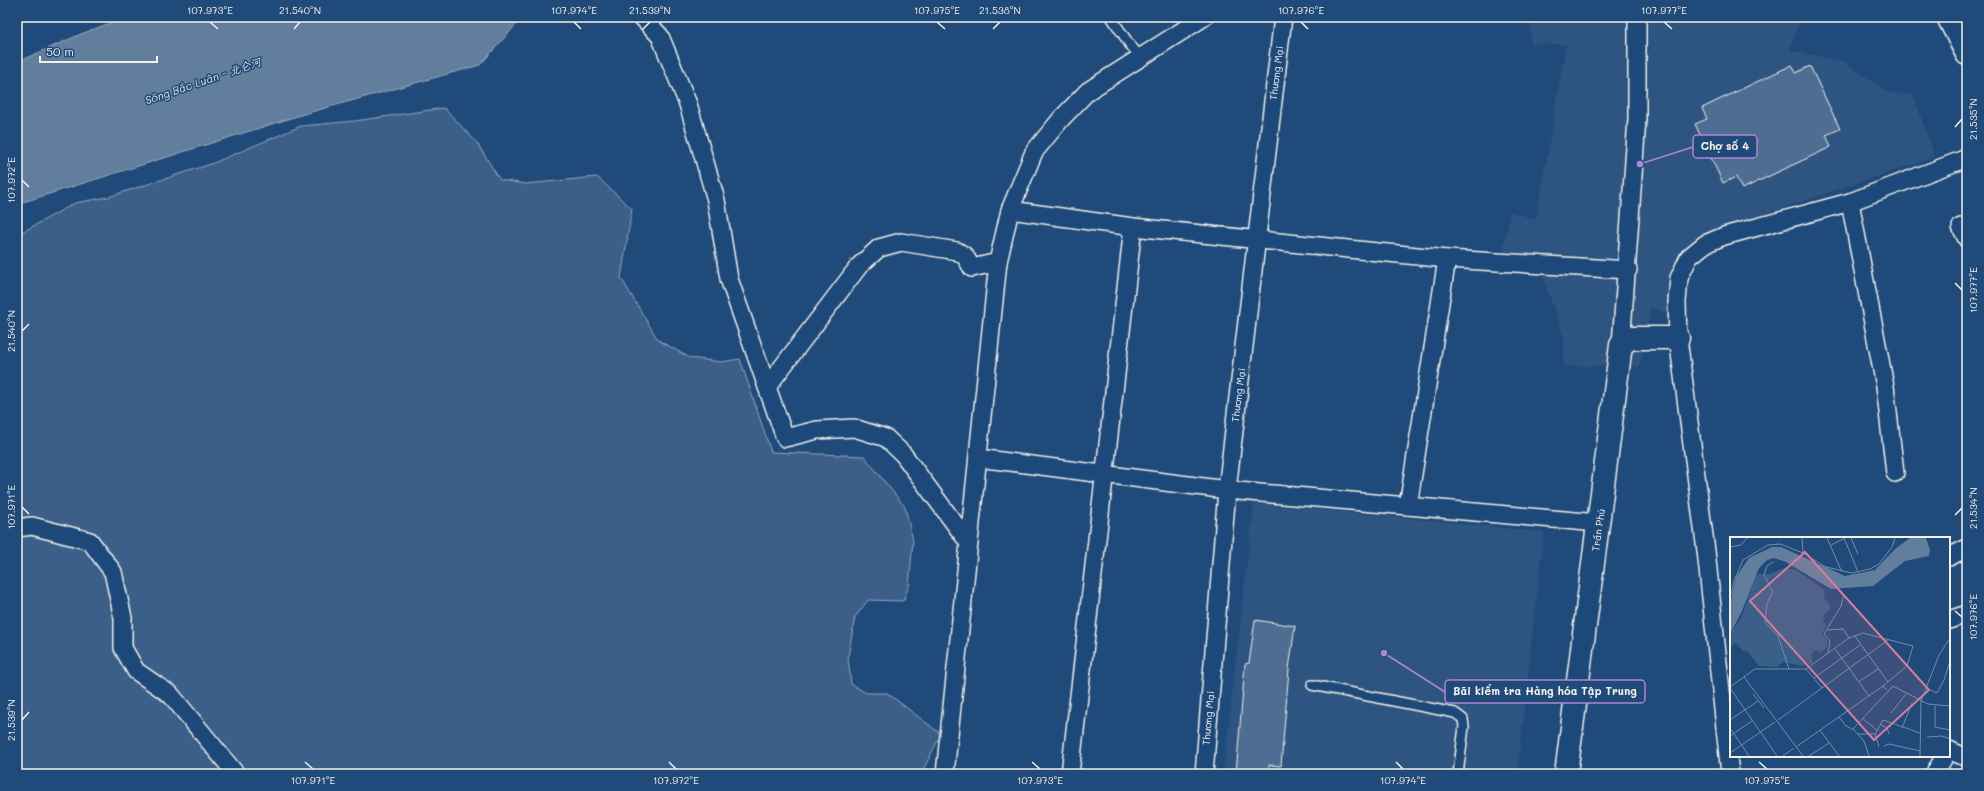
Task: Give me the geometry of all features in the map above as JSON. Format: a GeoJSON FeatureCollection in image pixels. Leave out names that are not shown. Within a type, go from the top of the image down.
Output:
{"type":"FeatureCollection","features":[{"type":"Feature","properties":{"kind":"street"},"geometry":{"type":"LineString","coordinates":[[642,17],[660,36],[688,104],[716,200],[729,279],[785,438],[817,430],[854,428],[886,438],[903,454],[969,543]]}},
{"type":"Feature","properties":{"kind":"street"},"geometry":{"type":"LineString","coordinates":[[945,774],[998,262],[1010,210],[1034,152],[1061,119],[1088,91],[1204,17]]}},
{"type":"Feature","properties":{"kind":"street","name":"Thương Mại"},"geometry":{"type":"LineString","coordinates":[[1204,774],[1227,490],[1283,17]]}},
{"type":"Feature","properties":{"kind":"street"},"geometry":{"type":"LineString","coordinates":[[1622,346],[1637,119],[1637,17]]}},
{"type":"Feature","properties":{"kind":"street"},"geometry":{"type":"LineString","coordinates":[[1948,17],[1967,54]]}},
{"type":"Feature","properties":{"kind":"street"},"geometry":{"type":"LineString","coordinates":[[1730,774],[1728,737],[1706,551],[1678,338],[1679,278],[1689,257],[1705,244],[1724,236],[1850,202],[1967,158]]}},
{"type":"Feature","properties":{"kind":"street"},"geometry":{"type":"LineString","coordinates":[[1850,202],[1885,386],[1895,473]]}},
{"type":"Feature","properties":{"kind":"street"},"geometry":{"type":"LineString","coordinates":[[1010,210],[1133,227],[1447,259],[1628,270]]}},
{"type":"Feature","properties":{"kind":"street"},"geometry":{"type":"LineString","coordinates":[[1070,774],[1133,227]]}},
{"type":"Feature","properties":{"kind":"street"},"geometry":{"type":"LineString","coordinates":[[767,387],[859,266],[879,248],[902,242],[957,251],[965,256],[972,268],[998,262]]}},
{"type":"Feature","properties":{"kind":"street"},"geometry":{"type":"LineString","coordinates":[[1408,506],[1447,259]]}},
{"type":"Feature","properties":{"kind":"street"},"geometry":{"type":"LineString","coordinates":[[1622,346],[1631,338],[1678,338]]}},
{"type":"Feature","properties":{"kind":"street","name":"Trần Phú"},"geometry":{"type":"LineString","coordinates":[[1566,774],[1622,346]]}},
{"type":"Feature","properties":{"kind":"street"},"geometry":{"type":"LineString","coordinates":[[978,458],[1227,490],[1598,523]]}},
{"type":"Feature","properties":{"kind":"street"},"geometry":{"type":"LineString","coordinates":[[17,528],[32,526],[90,541],[113,572],[123,618],[123,648],[136,671],[171,695],[236,774]]}},
{"type":"Feature","properties":{"kind":"street"},"geometry":{"type":"LineString","coordinates":[[1950,556],[1967,548]]}},
{"type":"Feature","properties":{"kind":"street"},"geometry":{"type":"LineString","coordinates":[[1950,620],[1967,614]]}},
{"type":"Feature","properties":{"kind":"street"},"geometry":{"type":"LineString","coordinates":[[1950,750],[1967,758]]}},
{"type":"Feature","properties":{"kind":"street"},"geometry":{"type":"LineString","coordinates":[[1934,774],[1944,757]]}},
{"type":"Feature","properties":{"kind":"lane"},"geometry":{"type":"LineString","coordinates":[[1111,17],[1130,45],[1141,57]]}},
{"type":"Feature","properties":{"kind":"lane"},"geometry":{"type":"LineString","coordinates":[[1312,685],[1455,713],[1463,719],[1464,727],[1458,774]]}},
{"type":"Feature","properties":{"kind":"shaded area"},"geometry":{"type":"Polygon","coordinates":[[[1531,17],[1801,17],[1790,50],[1845,62],[1889,93],[1913,94],[1935,157],[1723,228],[1681,256],[1666,313],[1651,307],[1640,367],[1564,366],[1564,338],[1539,266],[1503,250],[1510,211],[1536,220],[1566,44],[1531,44],[1531,17]]]}},
{"type":"Feature","properties":{"kind":"shaded area"},"geometry":{"type":"Polygon","coordinates":[[[444,108],[477,143],[500,180],[526,184],[597,177],[632,209],[621,278],[658,340],[690,358],[721,362],[740,359],[771,452],[864,456],[905,507],[913,541],[909,586],[903,601],[868,600],[855,617],[848,657],[851,684],[866,693],[887,693],[941,734],[921,774],[17,774],[17,235],[75,203],[108,197],[211,164],[301,126],[355,121],[444,108]]]}},
{"type":"Feature","properties":{"kind":"shaded area"},"geometry":{"type":"Polygon","coordinates":[[[1254,503],[1544,532],[1517,774],[1223,774],[1254,503]]]}},
{"type":"Feature","properties":{"kind":"water","name":"Sông Bắc Luân - 北仑河"},"geometry":{"type":"Polygon","coordinates":[[[126,17],[523,17],[480,65],[304,114],[17,204],[17,62],[81,34],[126,17]]]}},
{"type":"Feature","properties":{"kind":"building"},"geometry":{"type":"Polygon","coordinates":[[[1792,65],[1796,73],[1810,66],[1840,129],[1826,135],[1831,147],[1742,189],[1736,177],[1723,183],[1695,124],[1707,119],[1702,108],[1792,65]]]}},
{"type":"Feature","properties":{"kind":"building"},"geometry":{"type":"Polygon","coordinates":[[[1255,620],[1295,626],[1289,669],[1281,766],[1269,765],[1269,774],[1236,774],[1245,664],[1249,663],[1255,620]]]}},
{"type":"Feature","properties":{"kind":"place","name":"Chợ số 4"},"geometry":{"type":"Point","coordinates":[1640,164]}},
{"type":"Feature","properties":{"kind":"place","name":"Bãi kiểm tra Hàng hóa Tập Trung"},"geometry":{"type":"Point","coordinates":[1384,653]}}]}
